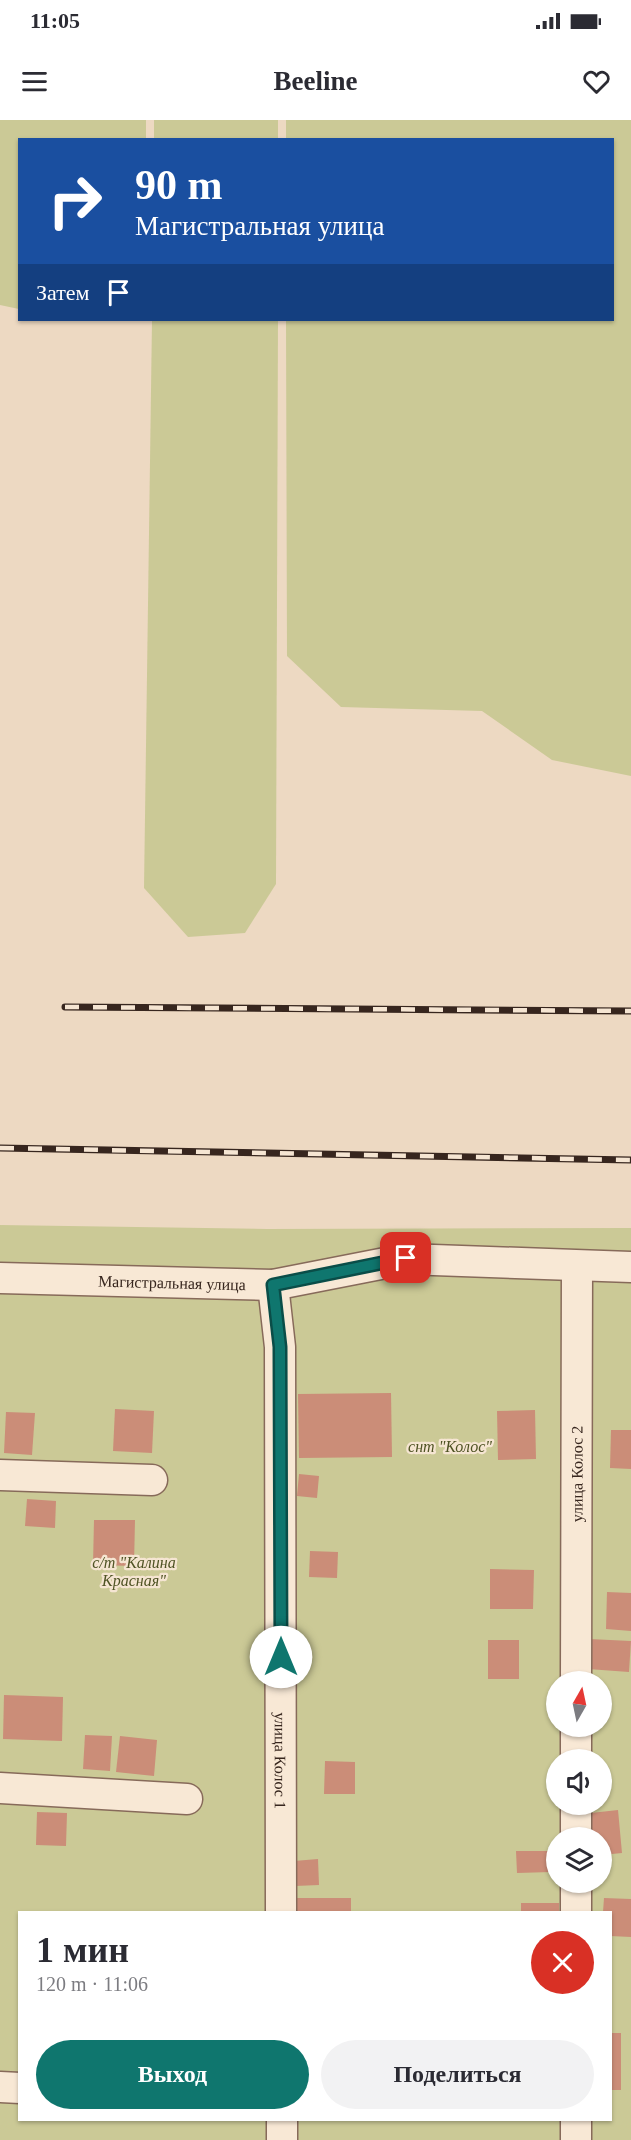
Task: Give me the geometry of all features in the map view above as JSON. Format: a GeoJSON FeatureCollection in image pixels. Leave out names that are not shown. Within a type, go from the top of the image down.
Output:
{"type":"FeatureCollection","features":[{"type":"Feature","properties":{"kind":"street","name":"Магистральная улица"},"geometry":{"type":"LineString","coordinates":[[0,1278],[273,1285],[406,1258],[631,1267]]}},
{"type":"Feature","properties":{"kind":"street","name":"улица Колос 2"},"geometry":{"type":"LineString","coordinates":[[576,1266],[576,1671]]}},
{"type":"Feature","properties":{"kind":"street","name":"улица Колос 1"},"geometry":{"type":"LineString","coordinates":[[273,1285],[280,1347],[281,1911]]}},
{"type":"Feature","properties":{"kind":"street"},"geometry":{"type":"LineString","coordinates":[[0,1475],[152,1480]]}},
{"type":"Feature","properties":{"kind":"street"},"geometry":{"type":"LineString","coordinates":[[0,1788],[187,1799]]}},
{"type":"Feature","properties":{"kind":"street"},"geometry":{"type":"LineString","coordinates":[[576,1893],[576,1911]]}},
{"type":"Feature","properties":{"kind":"street"},"geometry":{"type":"LineString","coordinates":[[0,2086],[18,2088]]}},
{"type":"Feature","properties":{"kind":"street"},"geometry":{"type":"LineString","coordinates":[[282,2121],[282,2140]]}},
{"type":"Feature","properties":{"kind":"street"},"geometry":{"type":"LineString","coordinates":[[576,2121],[576,2140]]}},
{"type":"Feature","properties":{"kind":"green space"},"geometry":{"type":"Polygon","coordinates":[[[0,120],[146,120],[146,138],[18,138],[18,309],[0,305],[0,120]]]}},
{"type":"Feature","properties":{"kind":"green space"},"geometry":{"type":"Polygon","coordinates":[[[154,120],[278,120],[278,138],[154,138],[154,120]]]}},
{"type":"Feature","properties":{"kind":"green space"},"geometry":{"type":"Polygon","coordinates":[[[286,120],[631,120],[631,776],[552,760],[482,711],[341,707],[287,656],[286,321],[614,321],[614,138],[286,138],[286,120]]]}},
{"type":"Feature","properties":{"kind":"green space"},"geometry":{"type":"Polygon","coordinates":[[[152,321],[278,321],[276,884],[245,933],[188,937],[144,888],[152,321]]]}},
{"type":"Feature","properties":{"kind":"green space"},"geometry":{"type":"Polygon","coordinates":[[[0,1225],[267,1229],[631,1228],[631,2140],[0,2140],[0,1225]]]}},
{"type":"Feature","properties":{"kind":"building"},"geometry":{"type":"Polygon","coordinates":[[[391,1393],[392,1457],[299,1458],[298,1394],[391,1393]]]}},
{"type":"Feature","properties":{"kind":"building"},"geometry":{"type":"Polygon","coordinates":[[[115,1409],[154,1411],[152,1453],[113,1451],[115,1409]]]}},
{"type":"Feature","properties":{"kind":"building"},"geometry":{"type":"Polygon","coordinates":[[[535,1410],[536,1459],[498,1460],[497,1411],[535,1410]]]}},
{"type":"Feature","properties":{"kind":"building"},"geometry":{"type":"Polygon","coordinates":[[[6,1412],[35,1413],[32,1455],[4,1453],[6,1412]]]}},
{"type":"Feature","properties":{"kind":"building"},"geometry":{"type":"Polygon","coordinates":[[[611,1430],[631,1430],[631,1469],[610,1468],[611,1430]]]}},
{"type":"Feature","properties":{"kind":"building"},"geometry":{"type":"Polygon","coordinates":[[[299,1474],[319,1476],[317,1498],[297,1496],[299,1474]]]}},
{"type":"Feature","properties":{"kind":"building"},"geometry":{"type":"Polygon","coordinates":[[[27,1499],[56,1501],[55,1528],[25,1526],[27,1499]]]}},
{"type":"Feature","properties":{"kind":"building"},"geometry":{"type":"Polygon","coordinates":[[[94,1520],[135,1520],[134,1566],[93,1565],[94,1520]]]}},
{"type":"Feature","properties":{"kind":"building"},"geometry":{"type":"Polygon","coordinates":[[[310,1551],[338,1552],[337,1578],[309,1577],[310,1551]]]}},
{"type":"Feature","properties":{"kind":"building"},"geometry":{"type":"Polygon","coordinates":[[[490,1569],[534,1570],[533,1609],[490,1609],[490,1569]]]}},
{"type":"Feature","properties":{"kind":"building"},"geometry":{"type":"Polygon","coordinates":[[[607,1592],[631,1593],[631,1631],[606,1629],[607,1592]]]}},
{"type":"Feature","properties":{"kind":"building"},"geometry":{"type":"Polygon","coordinates":[[[589,1639],[631,1641],[629,1672],[588,1669],[589,1639]]]}},
{"type":"Feature","properties":{"kind":"building"},"geometry":{"type":"Polygon","coordinates":[[[488,1640],[519,1640],[519,1679],[488,1679],[488,1640]]]}},
{"type":"Feature","properties":{"kind":"building"},"geometry":{"type":"Polygon","coordinates":[[[4,1695],[63,1697],[62,1741],[3,1739],[4,1695]]]}},
{"type":"Feature","properties":{"kind":"building"},"geometry":{"type":"Polygon","coordinates":[[[85,1735],[112,1736],[110,1771],[83,1769],[85,1735]]]}},
{"type":"Feature","properties":{"kind":"building"},"geometry":{"type":"Polygon","coordinates":[[[120,1736],[157,1740],[154,1776],[116,1772],[120,1736]]]}},
{"type":"Feature","properties":{"kind":"building"},"geometry":{"type":"Polygon","coordinates":[[[325,1761],[355,1762],[355,1794],[324,1794],[325,1761]]]}},
{"type":"Feature","properties":{"kind":"building"},"geometry":{"type":"Polygon","coordinates":[[[618,1810],[622,1853],[612,1854],[612,1827],[584,1827],[582,1815],[612,1815],[612,1811],[618,1810]]]}},
{"type":"Feature","properties":{"kind":"building"},"geometry":{"type":"Polygon","coordinates":[[[37,1812],[67,1813],[66,1846],[36,1845],[37,1812]]]}},
{"type":"Feature","properties":{"kind":"building"},"geometry":{"type":"Polygon","coordinates":[[[516,1851],[546,1851],[546,1872],[517,1873],[516,1851]]]}},
{"type":"Feature","properties":{"kind":"building"},"geometry":{"type":"Polygon","coordinates":[[[318,1859],[319,1885],[295,1886],[294,1861],[318,1859]]]}},
{"type":"Feature","properties":{"kind":"building"},"geometry":{"type":"Polygon","coordinates":[[[293,1898],[351,1898],[351,1911],[293,1911],[293,1898]]]}},
{"type":"Feature","properties":{"kind":"building"},"geometry":{"type":"Polygon","coordinates":[[[604,1898],[631,1899],[631,1937],[612,1936],[612,1911],[603,1911],[604,1898]]]}},
{"type":"Feature","properties":{"kind":"building"},"geometry":{"type":"Polygon","coordinates":[[[521,1903],[559,1903],[559,1911],[521,1911],[521,1903]]]}},
{"type":"Feature","properties":{"kind":"building"},"geometry":{"type":"Polygon","coordinates":[[[612,2033],[621,2033],[621,2090],[612,2090],[612,2033]]]}},
{"type":"Feature","properties":{"kind":"railway"},"geometry":{"type":"LineString","coordinates":[[65,1007],[631,1011]]}},
{"type":"Feature","properties":{"kind":"railway"},"geometry":{"type":"LineString","coordinates":[[0,1148],[631,1160]]}},
{"type":"Feature","properties":{"kind":"route"},"geometry":{"type":"LineString","coordinates":[[281,1657],[280,1347],[273,1285],[406,1258]]}},
{"type":"Feature","properties":{"kind":"park label","name":"снт \"Колос\""},"geometry":{"type":"Point","coordinates":[450,1446]}},
{"type":"Feature","properties":{"kind":"park label","name":"с/т \"Калина Красная\""},"geometry":{"type":"Point","coordinates":[134,1571]}}]}
